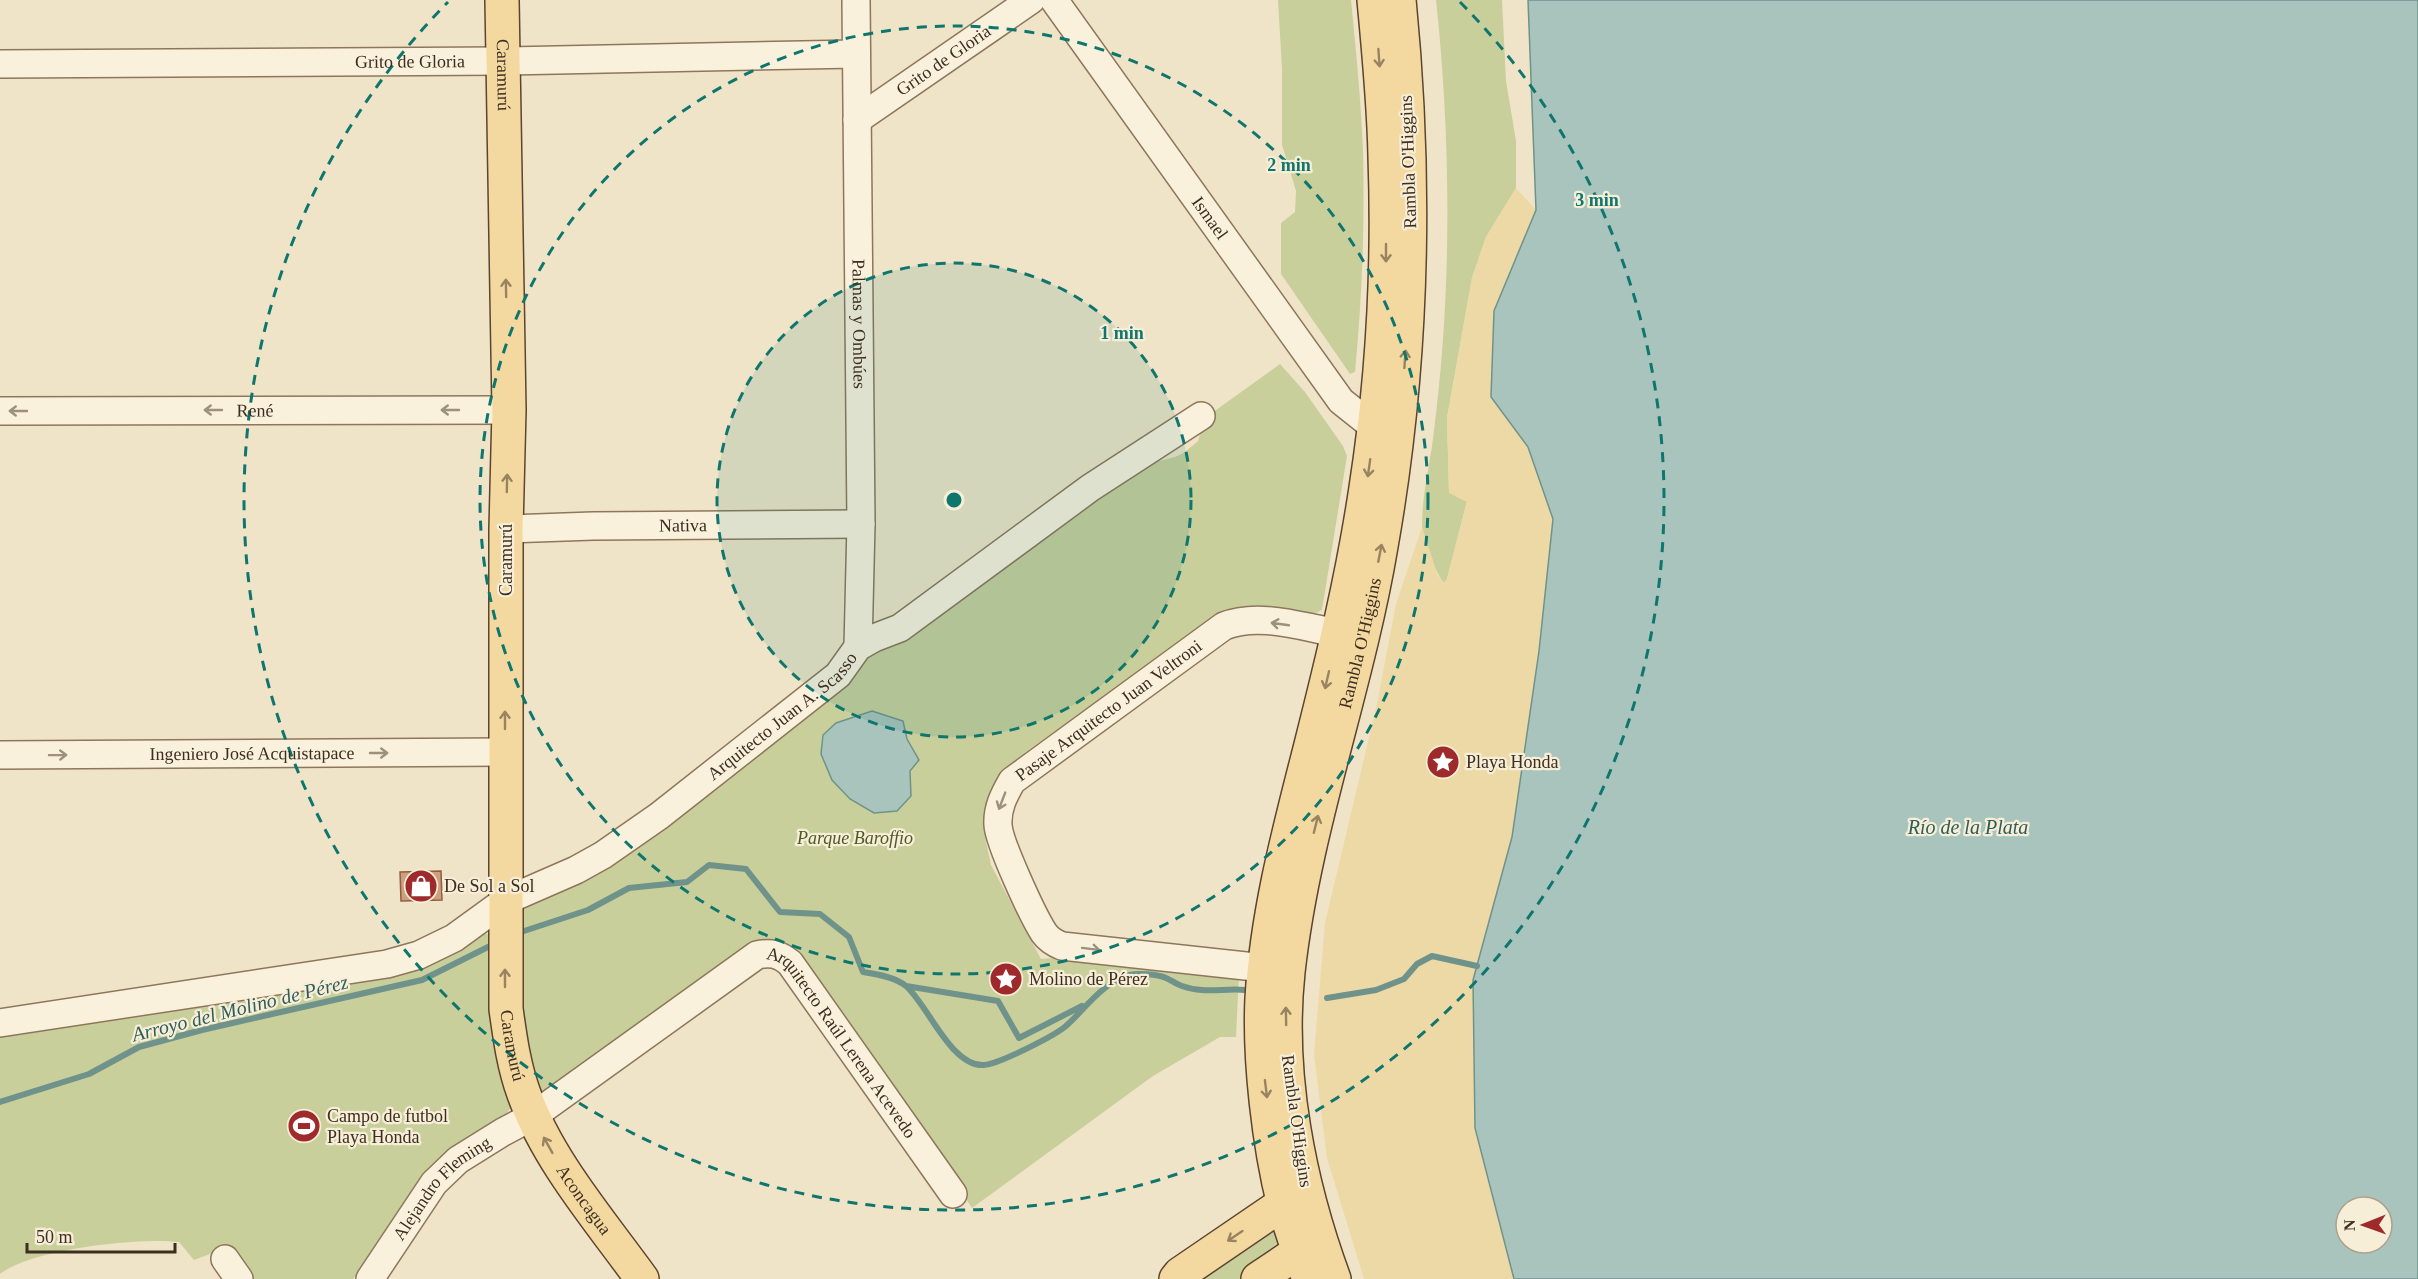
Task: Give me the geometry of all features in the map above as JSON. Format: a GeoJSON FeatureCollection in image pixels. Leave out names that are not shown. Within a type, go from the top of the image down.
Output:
{"type":"FeatureCollection","features":[{"type":"Feature","properties":{"kind":"main road","name":"Caramurú"},"geometry":{"type":"LineString","coordinates":[[502,0],[508,410],[505,752],[506,1010],[515,1065],[533,1116]]}},
{"type":"Feature","properties":{"kind":"main road","name":"Rambla O'Higgins"},"geometry":{"type":"LineString","coordinates":[[1334,1279],[1309,1256],[1284,1203],[1263,1065],[1262,1030],[1264,968],[1283,853],[1338,633],[1360,527],[1374,428],[1382,348],[1386,218],[1385,156],[1374,0]]}},
{"type":"Feature","properties":{"kind":"main road","name":"Rambla O'Higgins"},"geometry":{"type":"LineString","coordinates":[[1309,1256],[1308,1198],[1295,1129],[1288,1064],[1286,1009],[1288,974],[1294,924],[1308,855],[1361,641],[1381,549],[1398,429],[1407,321],[1411,218],[1407,98],[1399,0]]}},
{"type":"Feature","properties":{"kind":"main road","name":"Aconcagua"},"geometry":{"type":"LineString","coordinates":[[533,1116],[549,1148],[642,1279]]}},
{"type":"Feature","properties":{"kind":"main road"},"geometry":{"type":"LineString","coordinates":[[1176,1279],[1284,1203]]}},
{"type":"Feature","properties":{"kind":"main road"},"geometry":{"type":"LineString","coordinates":[[1257,1279],[1309,1256]]}},
{"type":"Feature","properties":{"kind":"street","name":"Palmas y Ombúes"},"geometry":{"type":"LineString","coordinates":[[856,0],[861,524],[858,647]]}},
{"type":"Feature","properties":{"kind":"street","name":"Grito de Gloria"},"geometry":{"type":"LineString","coordinates":[[857,120],[1031,0]]}},
{"type":"Feature","properties":{"kind":"street","name":"Ismael"},"geometry":{"type":"LineString","coordinates":[[1054,0],[1341,401],[1374,428]]}},
{"type":"Feature","properties":{"kind":"street","name":"Grito de Gloria"},"geometry":{"type":"LineString","coordinates":[[0,64],[502,61],[856,54]]}},
{"type":"Feature","properties":{"kind":"street","name":"René"},"geometry":{"type":"LineString","coordinates":[[0,411],[508,410]]}},
{"type":"Feature","properties":{"kind":"street","name":"Arquitecto Juan A. Scasso"},"geometry":{"type":"LineString","coordinates":[[0,1023],[387,964],[418,955],[454,938],[505,901],[576,870],[627,839],[838,675],[858,647],[900,628],[1090,488],[1201,416]]}},
{"type":"Feature","properties":{"kind":"street","name":"Nativa"},"geometry":{"type":"LineString","coordinates":[[506,529],[861,524]]}},
{"type":"Feature","properties":{"kind":"street","name":"Pasaje Arquitecto Juan Veltroni"},"geometry":{"type":"LineString","coordinates":[[1264,968],[1062,946],[1053,943],[1044,933],[1011,862],[998,828],[998,813],[1012,781],[1224,627],[1238,621],[1253,620],[1338,633]]}},
{"type":"Feature","properties":{"kind":"street","name":"Ingeniero José Acquistapace"},"geometry":{"type":"LineString","coordinates":[[0,755],[505,752]]}},
{"type":"Feature","properties":{"kind":"street","name":"Arquitecto Raúl Lerena Acevedo"},"geometry":{"type":"LineString","coordinates":[[533,1116],[758,955],[777,954],[790,963],[953,1194]]}},
{"type":"Feature","properties":{"kind":"street","name":"Alejandro Fleming"},"geometry":{"type":"LineString","coordinates":[[370,1279],[434,1182],[458,1160],[533,1116]]}},
{"type":"Feature","properties":{"kind":"green space"},"geometry":{"type":"Polygon","coordinates":[[[1278,0],[1351,0],[1361,113],[1364,206],[1355,372],[1350,374],[1281,274],[1281,223],[1295,212],[1296,191],[1282,145],[1282,69],[1278,0]]]}},
{"type":"Feature","properties":{"kind":"green space"},"geometry":{"type":"Polygon","coordinates":[[[1436,0],[1502,0],[1506,81],[1516,141],[1516,188],[1486,237],[1472,278],[1447,418],[1449,492],[1467,501],[1447,579],[1444,583],[1430,555],[1422,525],[1423,501],[1440,377],[1446,270],[1445,106],[1436,0]]]}},
{"type":"Feature","properties":{"kind":"green space","name":"Parque Baroffio"},"geometry":{"type":"Polygon","coordinates":[[[1280,364],[1305,392],[1343,446],[1347,456],[1322,610],[1305,618],[1235,610],[1096,702],[1027,751],[1006,770],[985,816],[986,842],[991,865],[1041,959],[1079,956],[1239,974],[1236,1037],[1220,1037],[1153,1076],[972,1208],[939,1158],[789,950],[541,1096],[522,1039],[516,903],[877,646],[1143,465],[1175,457],[1185,452],[1198,441],[1205,418],[1280,364]]]}},
{"type":"Feature","properties":{"kind":"green space"},"geometry":{"type":"Polygon","coordinates":[[[484,933],[491,938],[513,1104],[507,1113],[439,1161],[419,1181],[377,1247],[353,1279],[249,1279],[229,1247],[194,1260],[179,1242],[161,1241],[113,1243],[60,1252],[15,1265],[0,1274],[0,1033],[484,933]]]}},
{"type":"Feature","properties":{"kind":"green space"},"geometry":{"type":"Polygon","coordinates":[[[1276,1228],[1283,1239],[1276,1254],[1240,1279],[1186,1279],[1276,1228]]]}},
{"type":"Feature","properties":{"kind":"sand","name":"Playa Honda"},"geometry":{"type":"Polygon","coordinates":[[[1516,188],[1536,210],[1494,311],[1491,397],[1528,447],[1553,518],[1539,651],[1512,837],[1473,980],[1475,1128],[1514,1279],[1364,1279],[1327,1158],[1314,1054],[1325,923],[1377,704],[1396,604],[1422,527],[1438,576],[1444,583],[1447,579],[1467,502],[1449,493],[1447,418],[1472,278],[1486,237],[1516,188]]]}},
{"type":"Feature","properties":{"kind":"water","name":"Río de la Plata"},"geometry":{"type":"Polygon","coordinates":[[[1528,0],[2418,0],[2418,1279],[1514,1279],[1475,1128],[1473,980],[1512,837],[1539,651],[1553,519],[1528,447],[1491,397],[1494,311],[1536,210],[1528,0]]]}},
{"type":"Feature","properties":{"kind":"water"},"geometry":{"type":"Polygon","coordinates":[[[872,711],[903,721],[907,739],[919,760],[910,771],[911,796],[897,811],[874,813],[850,799],[832,780],[821,754],[823,735],[836,723],[872,711]]]}},
{"type":"Feature","properties":{"kind":"building","name":"De Sol a Sol"},"geometry":{"type":"Polygon","coordinates":[[[441,871],[442,900],[401,901],[400,872],[441,871]]]}},
{"type":"Feature","properties":{"kind":"waterway","name":"Arroyo del Molino de Pérez"},"geometry":{"type":"LineString","coordinates":[[521,932],[588,910],[629,888],[687,882],[709,865],[746,869],[780,912],[820,914],[849,937],[863,972],[891,978],[906,986],[951,1046],[972,1063],[984,1065],[1013,1055],[1060,1031],[1102,990],[1129,975],[1158,976],[1198,990],[1245,990]]}},
{"type":"Feature","properties":{"kind":"waterway","name":"Arroyo del Molino de Pérez"},"geometry":{"type":"LineString","coordinates":[[0,1102],[89,1074],[139,1047],[202,1030],[422,980],[488,947]]}},
{"type":"Feature","properties":{"kind":"waterway","name":"Arroyo del Molino de Pérez"},"geometry":{"type":"LineString","coordinates":[[1327,998],[1376,990],[1404,979],[1417,964],[1432,956],[1477,966]]}},
{"type":"Feature","properties":{"kind":"waterway"},"geometry":{"type":"LineString","coordinates":[[906,986],[998,1001],[1019,1038],[1082,1006]]}},
{"type":"Feature","properties":{"kind":"place","name":"Playa Honda"},"geometry":{"type":"Point","coordinates":[1443,762]}},
{"type":"Feature","properties":{"kind":"place","name":"De Sol a Sol"},"geometry":{"type":"Point","coordinates":[421,886]}},
{"type":"Feature","properties":{"kind":"place","name":"Molino de Pérez"},"geometry":{"type":"Point","coordinates":[1006,979]}},
{"type":"Feature","properties":{"kind":"place","name":"Campo de futbol Playa Honda"},"geometry":{"type":"Point","coordinates":[304,1126]}}]}
